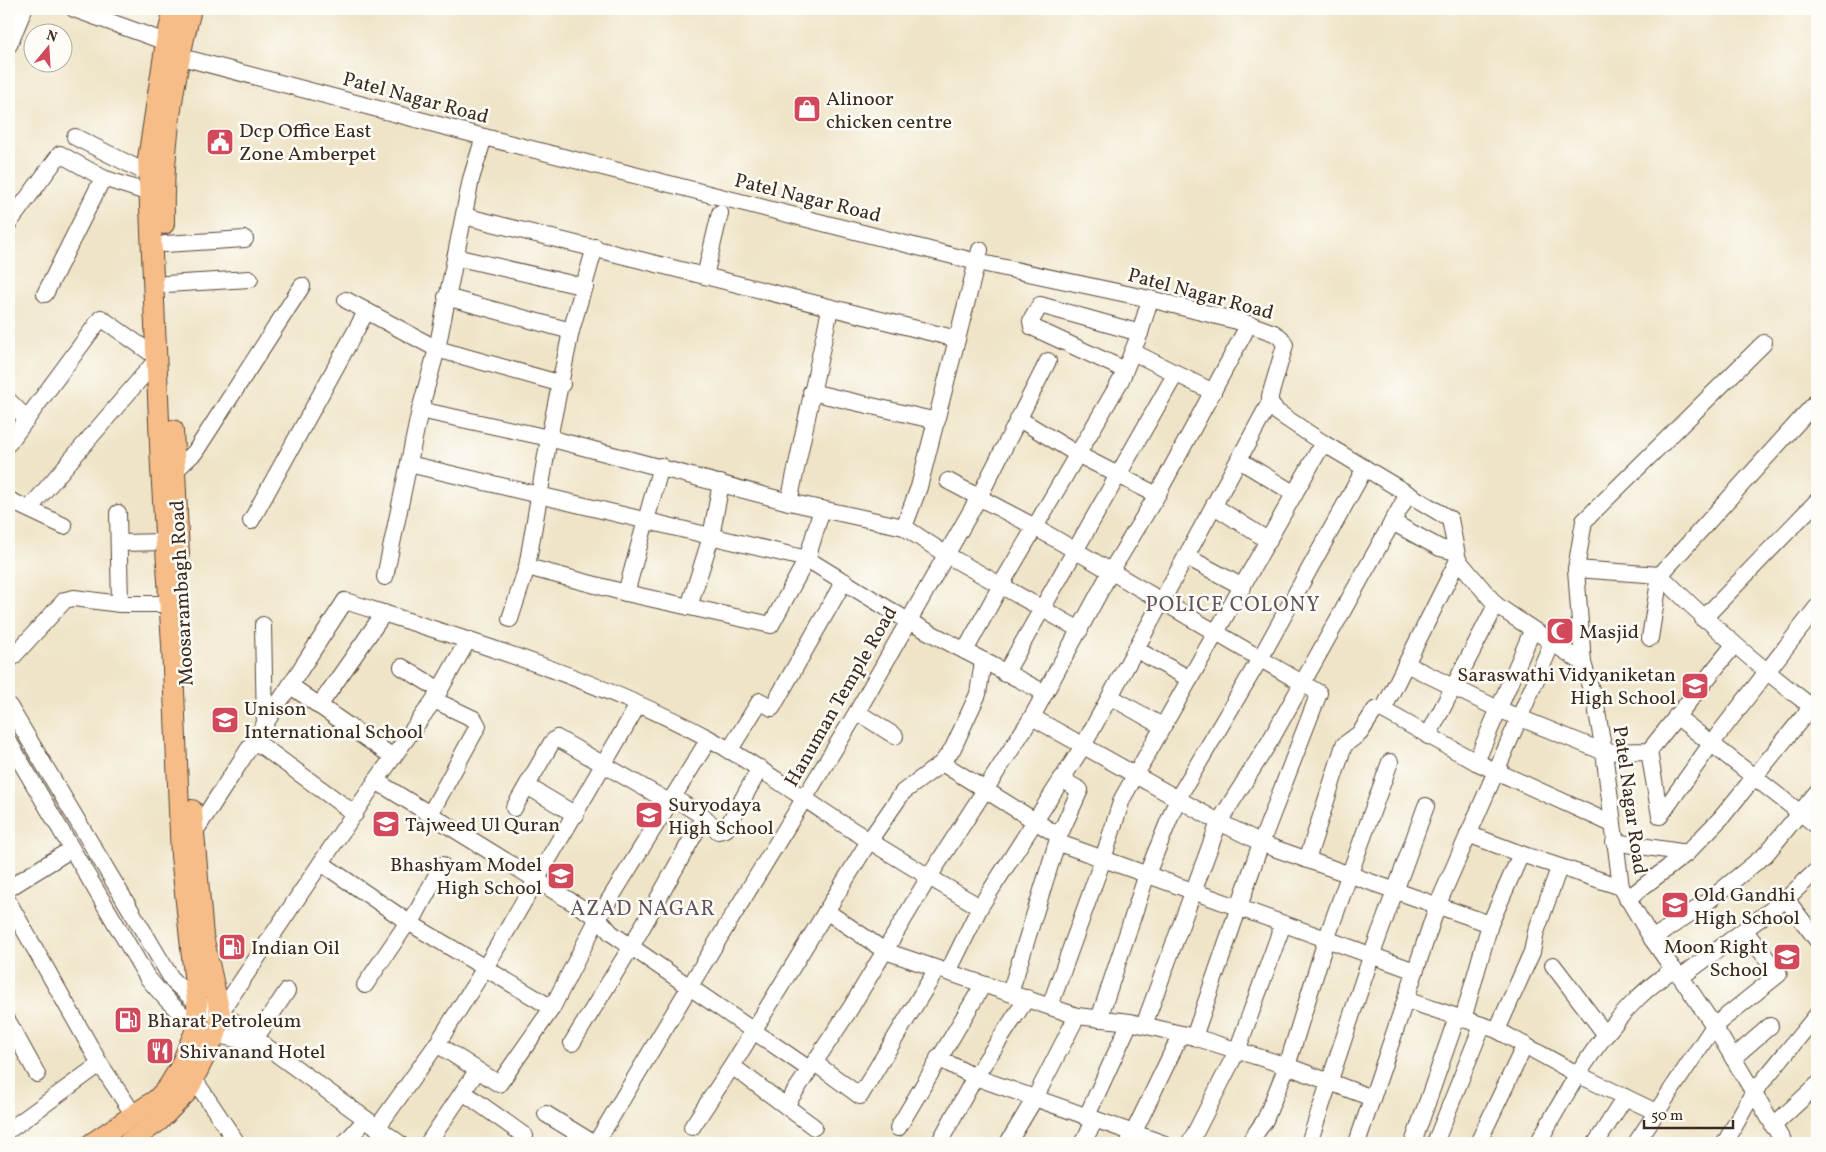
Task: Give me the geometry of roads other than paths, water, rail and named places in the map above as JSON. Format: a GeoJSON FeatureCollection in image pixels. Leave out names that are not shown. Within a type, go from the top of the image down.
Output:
{"type":"FeatureCollection","features":[{"type":"Feature","properties":{"kind":"main road","name":"Moosarambagh Road"},"geometry":{"type":"LineString","coordinates":[[92,1143],[157,1099],[168,1087],[179,1068],[220,1013],[203,936],[194,833],[166,284],[164,166],[174,9]]}},
{"type":"Feature","properties":{"kind":"main road","name":"Moosarambagh Road"},"geometry":{"type":"LineString","coordinates":[[128,1143],[159,1120],[180,1101],[194,1079],[206,1030],[198,1003],[181,856],[148,159],[170,50],[191,9]]}},
{"type":"Feature","properties":{"kind":"street"},"geometry":{"type":"LineString","coordinates":[[9,45],[24,9]]}},
{"type":"Feature","properties":{"kind":"street","name":"Patel Nagar Road"},"geometry":{"type":"LineString","coordinates":[[74,9],[170,50],[484,137],[1150,299],[1249,324],[1281,338],[1285,346],[1271,388],[1270,402],[1187,557],[1083,746],[942,970]]}},
{"type":"Feature","properties":{"kind":"street"},"geometry":{"type":"LineString","coordinates":[[74,137],[149,184]]}},
{"type":"Feature","properties":{"kind":"street"},"geometry":{"type":"LineString","coordinates":[[385,577],[420,410],[437,349],[446,297],[484,137]]}},
{"type":"Feature","properties":{"kind":"street"},"geometry":{"type":"LineString","coordinates":[[9,223],[60,154],[103,178],[149,184]]}},
{"type":"Feature","properties":{"kind":"street"},"geometry":{"type":"LineString","coordinates":[[45,294],[103,178]]}},
{"type":"Feature","properties":{"kind":"street"},"geometry":{"type":"LineString","coordinates":[[705,276],[720,214]]}},
{"type":"Feature","properties":{"kind":"street"},"geometry":{"type":"LineString","coordinates":[[464,216],[595,247],[830,309],[957,339]]}},
{"type":"Feature","properties":{"kind":"street"},"geometry":{"type":"LineString","coordinates":[[165,244],[245,239]]}},
{"type":"Feature","properties":{"kind":"street"},"geometry":{"type":"LineString","coordinates":[[510,619],[527,567],[549,438],[572,331],[586,287],[595,247]]}},
{"type":"Feature","properties":{"kind":"street"},"geometry":{"type":"LineString","coordinates":[[904,527],[919,487],[978,256]]}},
{"type":"Feature","properties":{"kind":"street"},"geometry":{"type":"LineString","coordinates":[[456,257],[586,287]]}},
{"type":"Feature","properties":{"kind":"street"},"geometry":{"type":"LineString","coordinates":[[166,284],[250,279]]}},
{"type":"Feature","properties":{"kind":"street"},"geometry":{"type":"LineString","coordinates":[[175,470],[195,452],[302,286]]}},
{"type":"Feature","properties":{"kind":"street"},"geometry":{"type":"LineString","coordinates":[[446,297],[572,331]]}},
{"type":"Feature","properties":{"kind":"street"},"geometry":{"type":"LineString","coordinates":[[965,651],[1125,370],[1133,352],[1150,299]]}},
{"type":"Feature","properties":{"kind":"street"},"geometry":{"type":"LineString","coordinates":[[346,300],[437,349],[562,384]]}},
{"type":"Feature","properties":{"kind":"street"},"geometry":{"type":"LineString","coordinates":[[1125,370],[1032,326],[1031,321],[1040,305],[1140,332]]}},
{"type":"Feature","properties":{"kind":"street"},"geometry":{"type":"LineString","coordinates":[[789,502],[830,309]]}},
{"type":"Feature","properties":{"kind":"street"},"geometry":{"type":"LineString","coordinates":[[251,521],[366,312]]}},
{"type":"Feature","properties":{"kind":"street"},"geometry":{"type":"LineString","coordinates":[[9,443],[100,318],[158,358],[29,509]]}},
{"type":"Feature","properties":{"kind":"street"},"geometry":{"type":"LineString","coordinates":[[786,1104],[812,1066],[885,951],[929,877],[987,790],[1032,717],[1111,571],[1157,495],[1249,324]]}},
{"type":"Feature","properties":{"kind":"street","name":"Patel Nagar Road"},"geometry":{"type":"LineString","coordinates":[[1764,343],[1586,517],[1576,569],[1582,663],[1596,706],[1604,752],[1614,842],[1624,893],[1652,939],[1714,1026],[1784,1143]]}},
{"type":"Feature","properties":{"kind":"street"},"geometry":{"type":"LineString","coordinates":[[1133,352],[1213,392]]}},
{"type":"Feature","properties":{"kind":"street","name":"Hanuman Temple Road"},"geometry":{"type":"LineString","coordinates":[[594,1143],[857,712],[979,497],[1048,361]]}},
{"type":"Feature","properties":{"kind":"street"},"geometry":{"type":"LineString","coordinates":[[1005,674],[1176,373]]}},
{"type":"Feature","properties":{"kind":"street"},"geometry":{"type":"LineString","coordinates":[[811,392],[937,421]]}},
{"type":"Feature","properties":{"kind":"street"},"geometry":{"type":"LineString","coordinates":[[9,401],[27,419]]}},
{"type":"Feature","properties":{"kind":"street"},"geometry":{"type":"LineString","coordinates":[[1650,638],[1660,575],[1817,401]]}},
{"type":"Feature","properties":{"kind":"street"},"geometry":{"type":"LineString","coordinates":[[1270,402],[1277,412],[1323,443],[1450,519],[1457,556],[1383,710]]}},
{"type":"Feature","properties":{"kind":"street"},"geometry":{"type":"LineString","coordinates":[[420,410],[549,438],[661,466],[789,502],[904,527],[945,554],[1080,630]]}},
{"type":"Feature","properties":{"kind":"street"},"geometry":{"type":"LineString","coordinates":[[1019,419],[1077,454],[1157,495]]}},
{"type":"Feature","properties":{"kind":"street"},"geometry":{"type":"LineString","coordinates":[[1050,1006],[1103,859],[1122,798],[1323,443]]}},
{"type":"Feature","properties":{"kind":"street"},"geometry":{"type":"LineString","coordinates":[[1238,460],[1295,494]]}},
{"type":"Feature","properties":{"kind":"street"},"geometry":{"type":"LineString","coordinates":[[409,464],[807,559],[908,621],[1045,694]]}},
{"type":"Feature","properties":{"kind":"street"},"geometry":{"type":"LineString","coordinates":[[626,593],[661,466]]}},
{"type":"Feature","properties":{"kind":"street"},"geometry":{"type":"LineString","coordinates":[[1099,1018],[1146,874],[1178,798],[1261,657],[1365,468]]}},
{"type":"Feature","properties":{"kind":"street"},"geometry":{"type":"LineString","coordinates":[[948,481],[1035,527],[1216,634],[1261,657],[1319,692],[1238,908],[1187,1035],[1131,1139]]}},
{"type":"Feature","properties":{"kind":"street"},"geometry":{"type":"LineString","coordinates":[[689,607],[711,536],[721,483]]}},
{"type":"Feature","properties":{"kind":"street"},"geometry":{"type":"LineString","coordinates":[[1082,1143],[1091,1119],[1137,1024],[1193,891],[1219,822],[1270,741],[1408,494]]}},
{"type":"Feature","properties":{"kind":"street"},"geometry":{"type":"LineString","coordinates":[[9,500],[64,526]]}},
{"type":"Feature","properties":{"kind":"street"},"geometry":{"type":"LineString","coordinates":[[1214,506],[1269,541]]}},
{"type":"Feature","properties":{"kind":"street"},"geometry":{"type":"LineString","coordinates":[[1703,619],[1815,508]]}},
{"type":"Feature","properties":{"kind":"street"},"geometry":{"type":"LineString","coordinates":[[527,567],[626,593],[771,624],[807,559],[822,509]]}},
{"type":"Feature","properties":{"kind":"street"},"geometry":{"type":"LineString","coordinates":[[118,513],[120,604]]}},
{"type":"Feature","properties":{"kind":"street"},"geometry":{"type":"LineString","coordinates":[[1392,522],[1457,556],[1496,605],[1582,663]]}},
{"type":"Feature","properties":{"kind":"street"},"geometry":{"type":"LineString","coordinates":[[120,543],[165,542]]}},
{"type":"Feature","properties":{"kind":"street"},"geometry":{"type":"LineString","coordinates":[[1187,557],[1243,587]]}},
{"type":"Feature","properties":{"kind":"street"},"geometry":{"type":"LineString","coordinates":[[1468,834],[1624,893],[1687,852],[1721,818],[1815,703],[1766,672],[1703,619],[1660,575],[1576,569]]}},
{"type":"Feature","properties":{"kind":"street"},"geometry":{"type":"LineString","coordinates":[[729,751],[760,701],[772,708],[844,581]]}},
{"type":"Feature","properties":{"kind":"street"},"geometry":{"type":"LineString","coordinates":[[9,661],[65,600],[74,598],[120,604],[169,604]]}},
{"type":"Feature","properties":{"kind":"street"},"geometry":{"type":"LineString","coordinates":[[194,833],[265,727],[345,601],[468,640],[638,705],[709,739],[760,768],[869,841],[980,907]]}},
{"type":"Feature","properties":{"kind":"street"},"geometry":{"type":"LineString","coordinates":[[1428,736],[1496,605]]}},
{"type":"Feature","properties":{"kind":"street"},"geometry":{"type":"LineString","coordinates":[[320,706],[384,613]]}},
{"type":"Feature","properties":{"kind":"street"},"geometry":{"type":"LineString","coordinates":[[1734,645],[1649,751],[1660,816],[1711,744],[1766,672],[1814,617]]}},
{"type":"Feature","properties":{"kind":"street"},"geometry":{"type":"LineString","coordinates":[[263,625],[265,727]]}},
{"type":"Feature","properties":{"kind":"street"},"geometry":{"type":"LineString","coordinates":[[1476,762],[1532,631]]}},
{"type":"Feature","properties":{"kind":"street"},"geometry":{"type":"LineString","coordinates":[[220,1013],[376,781],[437,695],[468,640]]}},
{"type":"Feature","properties":{"kind":"street"},"geometry":{"type":"LineString","coordinates":[[1357,1143],[1438,904],[1468,834],[1498,772],[1552,643]]}},
{"type":"Feature","properties":{"kind":"street"},"geometry":{"type":"LineString","coordinates":[[1137,650],[1190,679]]}},
{"type":"Feature","properties":{"kind":"street"},"geometry":{"type":"LineString","coordinates":[[692,1127],[732,1066],[869,841],[903,792],[930,766],[953,748],[978,694],[982,661]]}},
{"type":"Feature","properties":{"kind":"street"},"geometry":{"type":"LineString","coordinates":[[1406,664],[1498,709],[1604,752],[1649,751]]}},
{"type":"Feature","properties":{"kind":"street"},"geometry":{"type":"LineString","coordinates":[[402,667],[437,695],[474,719],[478,726],[430,814]]}},
{"type":"Feature","properties":{"kind":"street"},"geometry":{"type":"LineString","coordinates":[[291,686],[393,757]]}},
{"type":"Feature","properties":{"kind":"street"},"geometry":{"type":"LineString","coordinates":[[1111,697],[1162,726]]}},
{"type":"Feature","properties":{"kind":"street"},"geometry":{"type":"LineString","coordinates":[[345,1143],[372,1124],[437,1044],[486,968],[535,880],[576,815],[638,705]]}},
{"type":"Feature","properties":{"kind":"street"},"geometry":{"type":"LineString","coordinates":[[9,706],[173,981],[198,1003],[220,1013],[258,1039],[399,1143]]}},
{"type":"Feature","properties":{"kind":"street"},"geometry":{"type":"LineString","coordinates":[[1307,860],[1344,745],[1360,733],[1375,710],[1383,710],[1476,762],[1612,824]]}},
{"type":"Feature","properties":{"kind":"street"},"geometry":{"type":"LineString","coordinates":[[857,712],[896,736]]}},
{"type":"Feature","properties":{"kind":"street"},"geometry":{"type":"LineString","coordinates":[[1676,716],[1817,826]]}},
{"type":"Feature","properties":{"kind":"street"},"geometry":{"type":"LineString","coordinates":[[1032,717],[1219,822],[1261,843],[1394,891],[1438,904],[1490,924]]}},
{"type":"Feature","properties":{"kind":"street"},"geometry":{"type":"LineString","coordinates":[[514,808],[552,742],[557,738],[604,766],[704,817],[718,831],[726,829],[760,768]]}},
{"type":"Feature","properties":{"kind":"street"},"geometry":{"type":"LineString","coordinates":[[437,1044],[499,1084],[552,1008],[598,918],[709,739]]}},
{"type":"Feature","properties":{"kind":"street"},"geometry":{"type":"LineString","coordinates":[[255,741],[354,814]]}},
{"type":"Feature","properties":{"kind":"street"},"geometry":{"type":"LineString","coordinates":[[9,742],[70,850],[147,976],[168,1002],[206,1030],[258,1039]]}},
{"type":"Feature","properties":{"kind":"street"},"geometry":{"type":"LineString","coordinates":[[1249,1143],[1265,1120],[1287,1066],[1326,940],[1351,876],[1390,762]]}},
{"type":"Feature","properties":{"kind":"street"},"geometry":{"type":"LineString","coordinates":[[930,766],[987,790],[1059,839],[1103,859],[1414,971]]}},
{"type":"Feature","properties":{"kind":"street"},"geometry":{"type":"LineString","coordinates":[[1010,993],[1059,839],[1080,790],[1062,779]]}},
{"type":"Feature","properties":{"kind":"street"},"geometry":{"type":"LineString","coordinates":[[376,781],[598,918],[611,933],[690,986],[752,1032],[860,1096],[942,970]]}},
{"type":"Feature","properties":{"kind":"street"},"geometry":{"type":"LineString","coordinates":[[527,786],[576,815]]}},
{"type":"Feature","properties":{"kind":"street"},"geometry":{"type":"LineString","coordinates":[[1652,939],[1707,902],[1766,854],[1801,814],[1817,792]]}},
{"type":"Feature","properties":{"kind":"street"},"geometry":{"type":"LineString","coordinates":[[1309,1143],[1394,891],[1426,806]]}},
{"type":"Feature","properties":{"kind":"street"},"geometry":{"type":"LineString","coordinates":[[572,1043],[631,946],[704,817]]}},
{"type":"Feature","properties":{"kind":"street"},"geometry":{"type":"LineString","coordinates":[[1614,842],[1687,852]]}},
{"type":"Feature","properties":{"kind":"street"},"geometry":{"type":"LineString","coordinates":[[9,888],[70,850]]}},
{"type":"Feature","properties":{"kind":"street"},"geometry":{"type":"LineString","coordinates":[[1413,1143],[1460,1018],[1490,924],[1521,854]]}},
{"type":"Feature","properties":{"kind":"street"},"geometry":{"type":"LineString","coordinates":[[321,863],[409,922],[552,1008]]}},
{"type":"Feature","properties":{"kind":"street"},"geometry":{"type":"LineString","coordinates":[[365,985],[409,922],[442,865]]}},
{"type":"Feature","properties":{"kind":"street"},"geometry":{"type":"LineString","coordinates":[[1435,1143],[1490,1028],[1532,952],[1536,932],[1559,868]]}},
{"type":"Feature","properties":{"kind":"street"},"geometry":{"type":"LineString","coordinates":[[1538,1143],[1577,1074],[1635,1000],[1744,930],[1786,899],[1817,870]]}},
{"type":"Feature","properties":{"kind":"street"},"geometry":{"type":"LineString","coordinates":[[1786,899],[1817,940]]}},
{"type":"Feature","properties":{"kind":"street"},"geometry":{"type":"LineString","coordinates":[[9,903],[100,1064],[134,1115]]}},
{"type":"Feature","properties":{"kind":"street"},"geometry":{"type":"LineString","coordinates":[[826,911],[885,951],[983,985],[1077,1016],[1137,1024],[1187,1035],[1287,1066],[1372,1098]]}},
{"type":"Feature","properties":{"kind":"street"},"geometry":{"type":"LineString","coordinates":[[1190,1143],[1237,1050],[1283,924]]}},
{"type":"Feature","properties":{"kind":"street"},"geometry":{"type":"LineString","coordinates":[[1636,1143],[1714,1026],[1778,974],[1744,930]]}},
{"type":"Feature","properties":{"kind":"street"},"geometry":{"type":"LineString","coordinates":[[1553,966],[1606,1035]]}},
{"type":"Feature","properties":{"kind":"street"},"geometry":{"type":"LineString","coordinates":[[898,1128],[983,985]]}},
{"type":"Feature","properties":{"kind":"street"},"geometry":{"type":"LineString","coordinates":[[258,1039],[287,991]]}},
{"type":"Feature","properties":{"kind":"street"},"geometry":{"type":"LineString","coordinates":[[939,1143],[976,1077],[1027,998]]}},
{"type":"Feature","properties":{"kind":"street"},"geometry":{"type":"LineString","coordinates":[[1406,1000],[1490,1028],[1577,1074],[1656,1112]]}},
{"type":"Feature","properties":{"kind":"street"},"geometry":{"type":"LineString","coordinates":[[1008,1143],[1035,1098],[1077,1016]]}},
{"type":"Feature","properties":{"kind":"street"},"geometry":{"type":"LineString","coordinates":[[1725,1143],[1753,1093],[1817,1016]]}},
{"type":"Feature","properties":{"kind":"street"},"geometry":{"type":"LineString","coordinates":[[9,1023],[37,1074]]}},
{"type":"Feature","properties":{"kind":"street"},"geometry":{"type":"LineString","coordinates":[[1733,1058],[1770,1026]]}},
{"type":"Feature","properties":{"kind":"street"},"geometry":{"type":"LineString","coordinates":[[1478,1143],[1525,1045]]}},
{"type":"Feature","properties":{"kind":"street"},"geometry":{"type":"LineString","coordinates":[[938,1058],[976,1077],[1091,1119],[1131,1139],[1162,1143]]}},
{"type":"Feature","properties":{"kind":"street"},"geometry":{"type":"LineString","coordinates":[[12,1128],[100,1064]]}},
{"type":"Feature","properties":{"kind":"street"},"geometry":{"type":"LineString","coordinates":[[732,1066],[786,1104],[814,1127]]}},
{"type":"Feature","properties":{"kind":"street"},"geometry":{"type":"LineString","coordinates":[[428,1143],[478,1071]]}},
{"type":"Feature","properties":{"kind":"street"},"geometry":{"type":"LineString","coordinates":[[194,1079],[237,1143]]}},
{"type":"Feature","properties":{"kind":"street"},"geometry":{"type":"LineString","coordinates":[[463,1092],[525,1136]]}},
{"type":"Feature","properties":{"kind":"street"},"geometry":{"type":"LineString","coordinates":[[1773,1126],[1815,1092]]}},
{"type":"Feature","properties":{"kind":"street"},"geometry":{"type":"LineString","coordinates":[[1596,1143],[1625,1096]]}},
{"type":"Feature","properties":{"kind":"street"},"geometry":{"type":"LineString","coordinates":[[546,1114],[594,1143]]}},
{"type":"Feature","properties":{"kind":"place","name":"Alinoor chicken centre"},"geometry":{"type":"Point","coordinates":[807,109]}},
{"type":"Feature","properties":{"kind":"place","name":"Dcp Office East Zone Amberpet"},"geometry":{"type":"Point","coordinates":[220,142]}},
{"type":"Feature","properties":{"kind":"place","name":"Masjid"},"geometry":{"type":"Point","coordinates":[1560,631]}},
{"type":"Feature","properties":{"kind":"place","name":"Saraswathi Vidyaniketan High School"},"geometry":{"type":"Point","coordinates":[1695,686]}},
{"type":"Feature","properties":{"kind":"place","name":"Unison International School"},"geometry":{"type":"Point","coordinates":[225,720]}},
{"type":"Feature","properties":{"kind":"place","name":"Suryodaya High School"},"geometry":{"type":"Point","coordinates":[649,815]}},
{"type":"Feature","properties":{"kind":"place","name":"Tajweed Ul Quran"},"geometry":{"type":"Point","coordinates":[386,824]}},
{"type":"Feature","properties":{"kind":"place","name":"Bhashyam Model High School"},"geometry":{"type":"Point","coordinates":[561,876]}},
{"type":"Feature","properties":{"kind":"place","name":"Old Gandhi High School"},"geometry":{"type":"Point","coordinates":[1675,905]}},
{"type":"Feature","properties":{"kind":"place","name":"Indian Oil"},"geometry":{"type":"Point","coordinates":[232,947]}},
{"type":"Feature","properties":{"kind":"place","name":"Moon Right School"},"geometry":{"type":"Point","coordinates":[1787,957]}},
{"type":"Feature","properties":{"kind":"place","name":"Bharat Petroleum"},"geometry":{"type":"Point","coordinates":[128,1020]}},
{"type":"Feature","properties":{"kind":"place","name":"Shivanand Hotel"},"geometry":{"type":"Point","coordinates":[160,1051]}},
{"type":"Feature","properties":{"kind":"district","name":"POLICE COLONY"},"geometry":{"type":"Point","coordinates":[1233,604]}},
{"type":"Feature","properties":{"kind":"district","name":"AZAD NAGAR"},"geometry":{"type":"Point","coordinates":[643,908]}}]}
